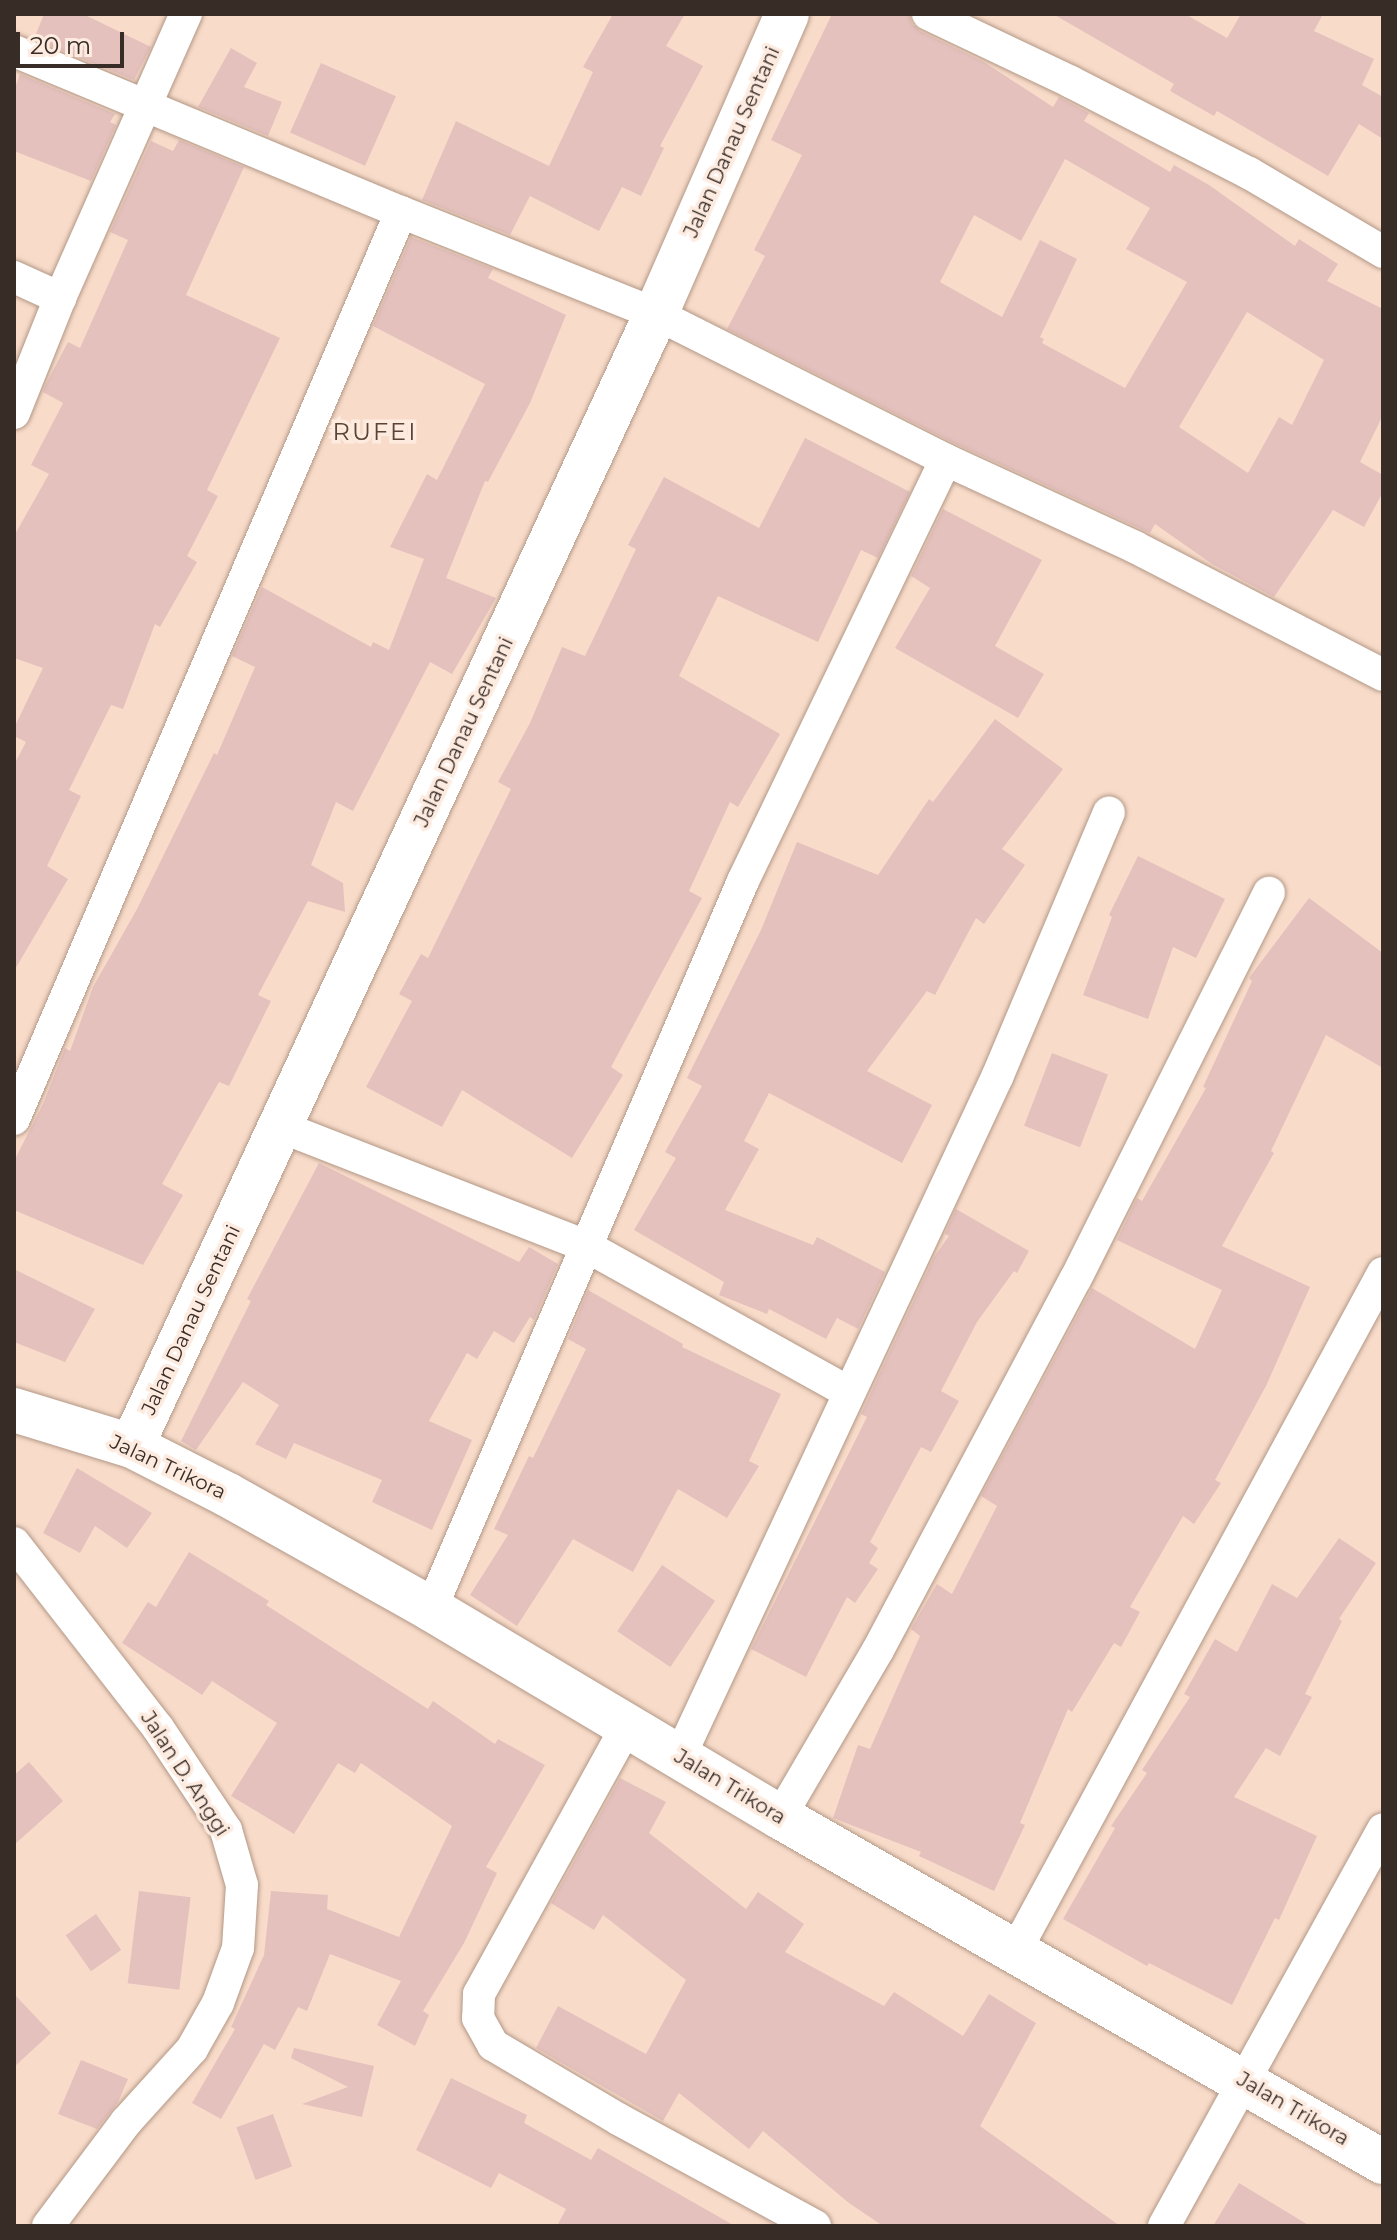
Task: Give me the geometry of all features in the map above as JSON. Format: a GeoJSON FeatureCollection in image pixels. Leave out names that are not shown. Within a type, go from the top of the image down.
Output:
{"type":"FeatureCollection","features":[{"type":"Feature","properties":{"kind":"street"},"geometry":{"type":"LineString","coordinates":[[14,413],[60,298],[186,14]]}},
{"type":"Feature","properties":{"kind":"street","name":"Jalan Danau Sentani"},"geometry":{"type":"LineString","coordinates":[[132,1446],[656,314],[787,14]]}},
{"type":"Feature","properties":{"kind":"street"},"geometry":{"type":"LineString","coordinates":[[928,14],[1071,82],[1249,173],[1383,252]]}},
{"type":"Feature","properties":{"kind":"street"},"geometry":{"type":"LineString","coordinates":[[14,51],[656,314],[946,460],[1135,547],[1383,675]]}},
{"type":"Feature","properties":{"kind":"street"},"geometry":{"type":"LineString","coordinates":[[14,1119],[401,212]]}},
{"type":"Feature","properties":{"kind":"street"},"geometry":{"type":"LineString","coordinates":[[14,277],[60,298]]}},
{"type":"Feature","properties":{"kind":"street"},"geometry":{"type":"LineString","coordinates":[[431,1609],[743,881],[946,460]]}},
{"type":"Feature","properties":{"kind":"street"},"geometry":{"type":"LineString","coordinates":[[679,1758],[998,1075],[1109,812]]}},
{"type":"Feature","properties":{"kind":"street"},"geometry":{"type":"LineString","coordinates":[[780,1817],[878,1650],[1076,1278],[1269,893]]}},
{"type":"Feature","properties":{"kind":"street"},"geometry":{"type":"LineString","coordinates":[[281,1127],[586,1246],[848,1392]]}},
{"type":"Feature","properties":{"kind":"street"},"geometry":{"type":"LineString","coordinates":[[1016,1950],[1383,1273]]}},
{"type":"Feature","properties":{"kind":"street","name":"Jalan Trikora"},"geometry":{"type":"LineString","coordinates":[[14,1410],[132,1446],[431,1609],[780,1817],[1383,2162]]}},
{"type":"Feature","properties":{"kind":"street","name":"Jalan D. Anggi"},"geometry":{"type":"LineString","coordinates":[[14,1543],[27,1582],[158,1728],[184,1766],[226,1830],[242,1885],[238,1948],[218,2003],[192,2049],[126,2122],[48,2226]]}},
{"type":"Feature","properties":{"kind":"street"},"geometry":{"type":"LineString","coordinates":[[628,1724],[479,1994],[478,2018],[493,2045],[620,2120],[815,2226]]}},
{"type":"Feature","properties":{"kind":"street"},"geometry":{"type":"LineString","coordinates":[[1164,2226],[1383,1831]]}},
{"type":"Feature","properties":{"kind":"building"},"geometry":{"type":"Polygon","coordinates":[[[44,14],[83,14],[151,47],[134,80],[34,39],[44,14]]]}},
{"type":"Feature","properties":{"kind":"building"},"geometry":{"type":"Polygon","coordinates":[[[613,14],[685,14],[666,46],[703,66],[660,146],[664,148],[641,196],[622,187],[599,231],[530,196],[510,235],[422,200],[456,121],[549,166],[593,72],[583,67],[613,14]]]}},
{"type":"Feature","properties":{"kind":"building"},"geometry":{"type":"Polygon","coordinates":[[[832,14],[909,14],[912,24],[920,31],[984,62],[1053,107],[1059,97],[1089,113],[1084,121],[1170,172],[1174,165],[1209,185],[1295,246],[1299,239],[1338,264],[1327,281],[1383,309],[1383,415],[1360,462],[1383,475],[1383,492],[1364,527],[1333,510],[1274,597],[1212,564],[1155,524],[1150,533],[954,443],[727,329],[765,256],[754,250],[802,155],[771,140],[832,14]],[[1065,159],[1021,241],[974,215],[940,282],[1002,317],[1040,240],[1077,259],[1040,337],[1044,339],[1042,343],[1125,388],[1187,282],[1126,249],[1150,208],[1065,159]],[[1247,312],[1179,427],[1248,473],[1279,417],[1292,425],[1324,360],[1247,312]]]}},
{"type":"Feature","properties":{"kind":"building"},"geometry":{"type":"Polygon","coordinates":[[[1053,14],[1185,14],[1227,38],[1241,14],[1323,14],[1314,31],[1374,59],[1362,85],[1383,97],[1383,139],[1359,124],[1328,176],[1217,111],[1214,116],[1170,91],[1174,84],[1053,14]]]}},
{"type":"Feature","properties":{"kind":"building"},"geometry":{"type":"Polygon","coordinates":[[[231,48],[257,63],[244,87],[282,102],[268,136],[198,107],[231,48]]]}},
{"type":"Feature","properties":{"kind":"building"},"geometry":{"type":"Polygon","coordinates":[[[321,63],[396,96],[365,166],[290,132],[321,63]]]}},
{"type":"Feature","properties":{"kind":"building"},"geometry":{"type":"Polygon","coordinates":[[[20,74],[115,114],[110,122],[116,125],[91,181],[14,151],[14,91],[20,74]]]}},
{"type":"Feature","properties":{"kind":"building"},"geometry":{"type":"Polygon","coordinates":[[[179,140],[244,167],[186,295],[280,338],[207,490],[218,496],[187,556],[197,562],[160,627],[155,624],[123,709],[111,705],[69,790],[81,796],[47,866],[68,879],[14,971],[14,765],[26,742],[14,736],[14,728],[43,668],[14,658],[14,536],[49,474],[31,465],[63,403],[43,392],[45,386],[68,342],[80,348],[128,240],[110,232],[151,141],[173,151],[179,140]]]}},
{"type":"Feature","properties":{"kind":"building"},"geometry":{"type":"Polygon","coordinates":[[[411,237],[493,269],[488,278],[566,315],[530,403],[488,482],[485,481],[446,578],[496,598],[452,674],[430,662],[353,811],[336,802],[311,865],[343,883],[345,912],[308,901],[258,995],[271,1001],[229,1086],[219,1082],[162,1184],[183,1195],[143,1265],[14,1210],[14,1161],[43,1104],[65,1048],[70,1051],[93,987],[137,909],[214,753],[217,755],[255,667],[232,656],[262,587],[371,647],[373,642],[389,650],[424,559],[390,547],[427,474],[437,480],[485,384],[373,326],[411,237]]]}},
{"type":"Feature","properties":{"kind":"building"},"geometry":{"type":"Polygon","coordinates":[[[805,438],[910,492],[878,558],[861,550],[818,642],[718,596],[679,676],[780,734],[738,807],[730,802],[689,891],[702,898],[611,1067],[623,1075],[572,1158],[462,1090],[442,1127],[366,1087],[412,1001],[399,994],[421,954],[428,958],[511,789],[498,782],[530,723],[562,647],[585,656],[636,549],[628,545],[664,477],[759,528],[805,438]]]}},
{"type":"Feature","properties":{"kind":"building"},"geometry":{"type":"Polygon","coordinates":[[[943,509],[1042,560],[995,646],[1044,674],[1018,718],[895,648],[930,588],[911,576],[943,509]]]}},
{"type":"Feature","properties":{"kind":"building"},"geometry":{"type":"Polygon","coordinates":[[[995,719],[1063,769],[1002,849],[1025,865],[984,924],[976,918],[935,995],[927,991],[867,1071],[932,1105],[902,1163],[769,1093],[744,1141],[759,1149],[725,1210],[813,1245],[817,1237],[885,1272],[858,1329],[837,1318],[826,1339],[769,1309],[767,1314],[719,1295],[724,1282],[634,1230],[676,1158],[665,1152],[702,1086],[687,1078],[761,930],[797,842],[878,875],[929,799],[933,802],[995,719]]]}},
{"type":"Feature","properties":{"kind":"building"},"geometry":{"type":"Polygon","coordinates":[[[1138,856],[1225,899],[1196,958],[1173,947],[1148,1019],[1083,995],[1112,917],[1109,915],[1138,856]]]}},
{"type":"Feature","properties":{"kind":"building"},"geometry":{"type":"Polygon","coordinates":[[[1309,898],[1383,953],[1383,1068],[1326,1035],[1271,1151],[1274,1153],[1222,1246],[1310,1287],[1266,1386],[1215,1480],[1221,1483],[1194,1524],[1183,1516],[1130,1607],[1140,1612],[1121,1647],[1114,1643],[1072,1712],[1068,1709],[1020,1823],[1025,1825],[994,1891],[919,1856],[921,1852],[833,1818],[858,1745],[870,1749],[920,1636],[911,1629],[937,1584],[952,1594],[997,1506],[981,1496],[1092,1288],[1195,1349],[1222,1290],[1117,1240],[1137,1198],[1142,1201],[1206,1088],[1203,1087],[1252,981],[1249,978],[1309,898]]]}},
{"type":"Feature","properties":{"kind":"building"},"geometry":{"type":"Polygon","coordinates":[[[1052,1053],[1108,1075],[1080,1147],[1024,1126],[1052,1053]]]}},
{"type":"Feature","properties":{"kind":"building"},"geometry":{"type":"Polygon","coordinates":[[[319,1163],[519,1262],[529,1247],[558,1264],[534,1320],[530,1317],[514,1343],[494,1331],[477,1359],[467,1353],[429,1421],[472,1440],[432,1530],[372,1502],[382,1480],[294,1443],[286,1459],[255,1444],[279,1405],[243,1382],[196,1450],[181,1441],[251,1301],[247,1299],[319,1163]]]}},
{"type":"Feature","properties":{"kind":"building"},"geometry":{"type":"Polygon","coordinates":[[[956,1209],[1029,1251],[1017,1273],[1014,1271],[977,1322],[941,1391],[959,1401],[931,1452],[921,1447],[870,1542],[878,1548],[869,1563],[878,1569],[855,1603],[847,1597],[806,1677],[751,1649],[867,1417],[861,1414],[934,1257],[949,1236],[945,1234],[956,1209]]]}},
{"type":"Feature","properties":{"kind":"building"},"geometry":{"type":"Polygon","coordinates":[[[14,1269],[95,1309],[65,1362],[14,1342],[14,1269]]]}},
{"type":"Feature","properties":{"kind":"building"},"geometry":{"type":"Polygon","coordinates":[[[588,1290],[683,1344],[682,1347],[781,1394],[749,1461],[759,1466],[727,1518],[678,1489],[633,1572],[573,1539],[517,1626],[470,1595],[508,1535],[494,1529],[529,1456],[533,1458],[586,1349],[568,1339],[588,1290]]]}},
{"type":"Feature","properties":{"kind":"building"},"geometry":{"type":"Polygon","coordinates":[[[77,1468],[152,1513],[127,1548],[95,1526],[80,1553],[43,1533],[77,1468]]]}},
{"type":"Feature","properties":{"kind":"building"},"geometry":{"type":"Polygon","coordinates":[[[1339,1538],[1376,1563],[1339,1619],[1342,1621],[1305,1694],[1312,1697],[1280,1756],[1266,1748],[1234,1797],[1317,1836],[1279,1920],[1275,1918],[1232,2005],[1149,1963],[1147,1966],[1063,1919],[1115,1828],[1111,1826],[1147,1773],[1142,1770],[1190,1697],[1184,1694],[1215,1639],[1237,1652],[1272,1584],[1297,1598],[1339,1538]]]}},
{"type":"Feature","properties":{"kind":"building"},"geometry":{"type":"Polygon","coordinates":[[[189,1552],[269,1601],[266,1605],[428,1709],[433,1701],[495,1744],[498,1739],[545,1765],[486,1867],[497,1873],[464,1943],[423,2011],[429,2015],[415,2046],[377,2025],[401,1981],[330,1954],[307,2011],[298,2007],[275,2050],[264,2044],[221,2119],[192,2103],[235,2029],[231,2027],[264,1955],[271,1891],[328,1895],[327,1909],[399,1937],[452,1826],[361,1763],[355,1773],[338,1763],[294,1834],[231,1796],[277,1723],[212,1681],[202,1695],[122,1643],[148,1602],[156,1607],[189,1552]]]}},
{"type":"Feature","properties":{"kind":"building"},"geometry":{"type":"Polygon","coordinates":[[[662,1565],[715,1601],[670,1667],[617,1631],[662,1565]]]}},
{"type":"Feature","properties":{"kind":"building"},"geometry":{"type":"Polygon","coordinates":[[[29,1762],[63,1801],[14,1845],[14,1775],[29,1762]]]}},
{"type":"Feature","properties":{"kind":"building"},"geometry":{"type":"Polygon","coordinates":[[[620,1778],[666,1802],[649,1833],[746,1909],[758,1892],[804,1924],[785,1952],[884,2006],[894,1992],[963,2036],[989,1994],[1036,2023],[980,2126],[1120,2226],[883,2226],[849,2203],[763,2131],[749,2149],[679,2093],[663,2121],[536,2048],[558,2006],[646,2054],[686,1980],[603,1915],[594,1930],[551,1903],[620,1778]]]}},
{"type":"Feature","properties":{"kind":"building"},"geometry":{"type":"Polygon","coordinates":[[[139,1891],[191,1897],[179,1990],[128,1983],[139,1891]]]}},
{"type":"Feature","properties":{"kind":"building"},"geometry":{"type":"Polygon","coordinates":[[[96,1914],[121,1950],[91,1971],[66,1935],[96,1914]]]}},
{"type":"Feature","properties":{"kind":"building"},"geometry":{"type":"Polygon","coordinates":[[[14,1994],[51,2033],[14,2067],[14,1994]]]}},
{"type":"Feature","properties":{"kind":"building"},"geometry":{"type":"Polygon","coordinates":[[[294,2048],[374,2066],[362,2117],[302,2104],[348,2087],[291,2058],[294,2048]]]}},
{"type":"Feature","properties":{"kind":"building"},"geometry":{"type":"Polygon","coordinates":[[[81,2060],[128,2079],[118,2102],[97,2129],[58,2114],[81,2060]]]}},
{"type":"Feature","properties":{"kind":"building"},"geometry":{"type":"Polygon","coordinates":[[[451,2078],[527,2115],[524,2123],[591,2160],[598,2148],[735,2226],[557,2226],[566,2209],[499,2173],[491,2188],[416,2150],[451,2078]]]}},
{"type":"Feature","properties":{"kind":"building"},"geometry":{"type":"Polygon","coordinates":[[[273,2114],[292,2167],[256,2180],[236,2127],[273,2114]]]}},
{"type":"Feature","properties":{"kind":"building"},"geometry":{"type":"Polygon","coordinates":[[[1239,2183],[1310,2226],[1213,2226],[1239,2183]]]}},
{"type":"Feature","properties":{"kind":"district","name":"RUFEI"},"geometry":{"type":"Point","coordinates":[375,432]}}]}
